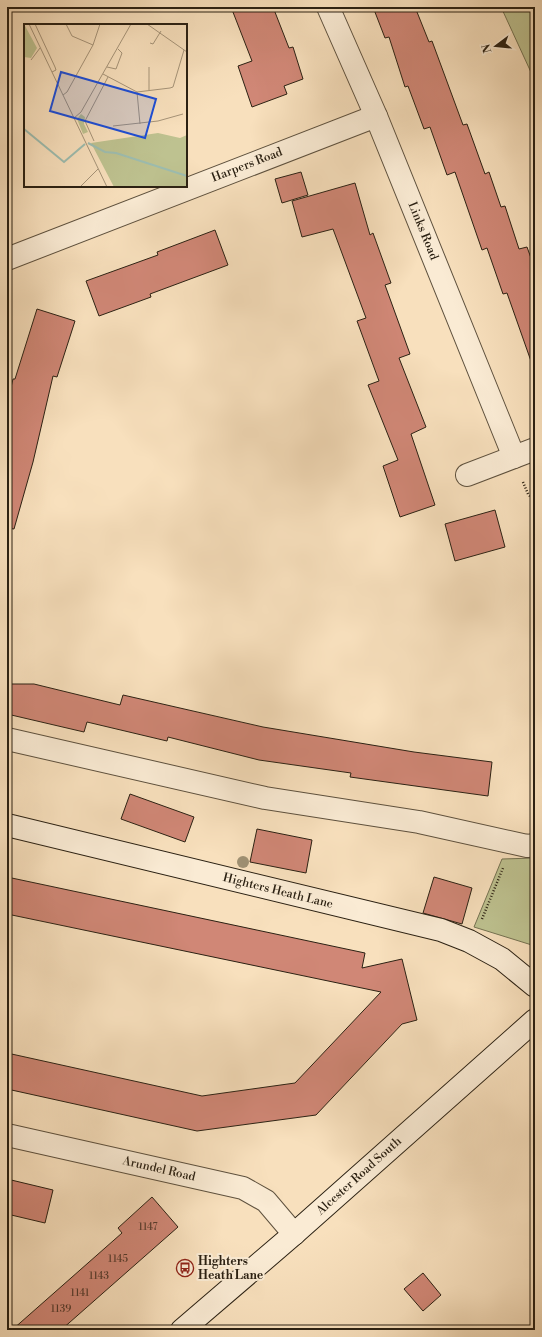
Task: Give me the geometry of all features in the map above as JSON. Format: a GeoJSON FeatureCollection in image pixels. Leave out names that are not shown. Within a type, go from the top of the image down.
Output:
{"type":"FeatureCollection","features":[{"type":"Feature","properties":{"kind":"street","name":"Links Road"},"geometry":{"type":"LineString","coordinates":[[328,7],[376,116],[514,457]]}},
{"type":"Feature","properties":{"kind":"street","name":"Harpers Road"},"geometry":{"type":"LineString","coordinates":[[7,259],[376,116]]}},
{"type":"Feature","properties":{"kind":"street"},"geometry":{"type":"LineString","coordinates":[[467,475],[535,449]]}},
{"type":"Feature","properties":{"kind":"street"},"geometry":{"type":"LineString","coordinates":[[7,739],[265,798],[419,822],[513,842],[535,845]]}},
{"type":"Feature","properties":{"kind":"street","name":"Highters Heath Lane"},"geometry":{"type":"LineString","coordinates":[[7,825],[441,930],[502,960],[535,986]]}},
{"type":"Feature","properties":{"kind":"street","name":"Alcester Road South"},"geometry":{"type":"LineString","coordinates":[[182,1330],[294,1234],[535,1020]]}},
{"type":"Feature","properties":{"kind":"street","name":"Arundel Road"},"geometry":{"type":"LineString","coordinates":[[7,1135],[243,1188],[266,1201],[294,1234]]}},
{"type":"Feature","properties":{"kind":"path"},"geometry":{"type":"LineString","coordinates":[[472,944],[513,842]]}},
{"type":"Feature","properties":{"kind":"green space"},"geometry":{"type":"Polygon","coordinates":[[[501,7],[535,7],[535,81],[501,7]]]}},
{"type":"Feature","properties":{"kind":"green space"},"geometry":{"type":"Polygon","coordinates":[[[535,858],[535,946],[474,927],[502,859],[535,858]]]}},
{"type":"Feature","properties":{"kind":"building"},"geometry":{"type":"Polygon","coordinates":[[[231,7],[273,7],[289,48],[293,47],[303,79],[284,86],[287,94],[252,107],[238,66],[252,61],[231,7]]]}},
{"type":"Feature","properties":{"kind":"building"},"geometry":{"type":"Polygon","coordinates":[[[373,7],[415,7],[429,42],[432,41],[463,125],[467,124],[485,174],[489,172],[501,207],[505,206],[519,249],[527,247],[535,269],[535,364],[532,364],[507,293],[503,294],[487,248],[482,250],[455,172],[447,175],[430,127],[424,129],[408,86],[405,87],[389,37],[385,38],[373,7]]]}},
{"type":"Feature","properties":{"kind":"building"},"geometry":{"type":"Polygon","coordinates":[[[301,172],[308,195],[282,203],[275,179],[301,172]]]}},
{"type":"Feature","properties":{"kind":"building"},"geometry":{"type":"Polygon","coordinates":[[[355,183],[370,235],[373,233],[391,283],[385,285],[410,354],[399,358],[426,427],[411,434],[435,505],[400,517],[383,466],[398,460],[368,385],[379,381],[357,321],[366,318],[333,229],[302,237],[292,201],[355,183]]]}},
{"type":"Feature","properties":{"kind":"building"},"geometry":{"type":"Polygon","coordinates":[[[215,230],[228,265],[150,294],[151,297],[99,316],[86,281],[158,255],[157,252],[215,230]]]}},
{"type":"Feature","properties":{"kind":"building"},"geometry":{"type":"Polygon","coordinates":[[[37,309],[75,321],[57,377],[53,376],[33,462],[14,529],[7,528],[7,404],[13,379],[15,379],[37,309]]]}},
{"type":"Feature","properties":{"kind":"building"},"geometry":{"type":"Polygon","coordinates":[[[495,510],[505,547],[455,561],[445,524],[495,510]]]}},
{"type":"Feature","properties":{"kind":"building"},"geometry":{"type":"Polygon","coordinates":[[[7,684],[34,684],[120,705],[123,695],[263,727],[414,752],[492,762],[488,796],[350,777],[351,773],[259,760],[168,737],[167,741],[87,722],[84,732],[7,714],[7,684]]]}},
{"type":"Feature","properties":{"kind":"building"},"geometry":{"type":"Polygon","coordinates":[[[130,794],[194,817],[185,842],[121,819],[130,794]]]}},
{"type":"Feature","properties":{"kind":"building"},"geometry":{"type":"Polygon","coordinates":[[[257,829],[312,840],[306,873],[250,862],[257,829]]]}},
{"type":"Feature","properties":{"kind":"building"},"geometry":{"type":"Polygon","coordinates":[[[7,877],[365,953],[362,968],[402,959],[417,1020],[402,1024],[316,1115],[197,1131],[7,1089],[7,1053],[202,1096],[295,1083],[381,992],[7,914],[7,877]]]}},
{"type":"Feature","properties":{"kind":"building"},"geometry":{"type":"Polygon","coordinates":[[[434,877],[472,888],[462,924],[423,913],[434,877]]]}},
{"type":"Feature","properties":{"kind":"building"},"geometry":{"type":"Polygon","coordinates":[[[7,1179],[53,1190],[45,1223],[7,1214],[7,1179]]]}},
{"type":"Feature","properties":{"kind":"building"},"geometry":{"type":"Polygon","coordinates":[[[152,1197],[178,1227],[61,1330],[12,1330],[122,1233],[118,1228],[152,1197]]]}},
{"type":"Feature","properties":{"kind":"building"},"geometry":{"type":"Polygon","coordinates":[[[423,1273],[441,1295],[423,1311],[404,1289],[423,1273]]]}},
{"type":"Feature","properties":{"kind":"place","name":"Highters Heath Lane"},"geometry":{"type":"Point","coordinates":[185,1268]}}]}
